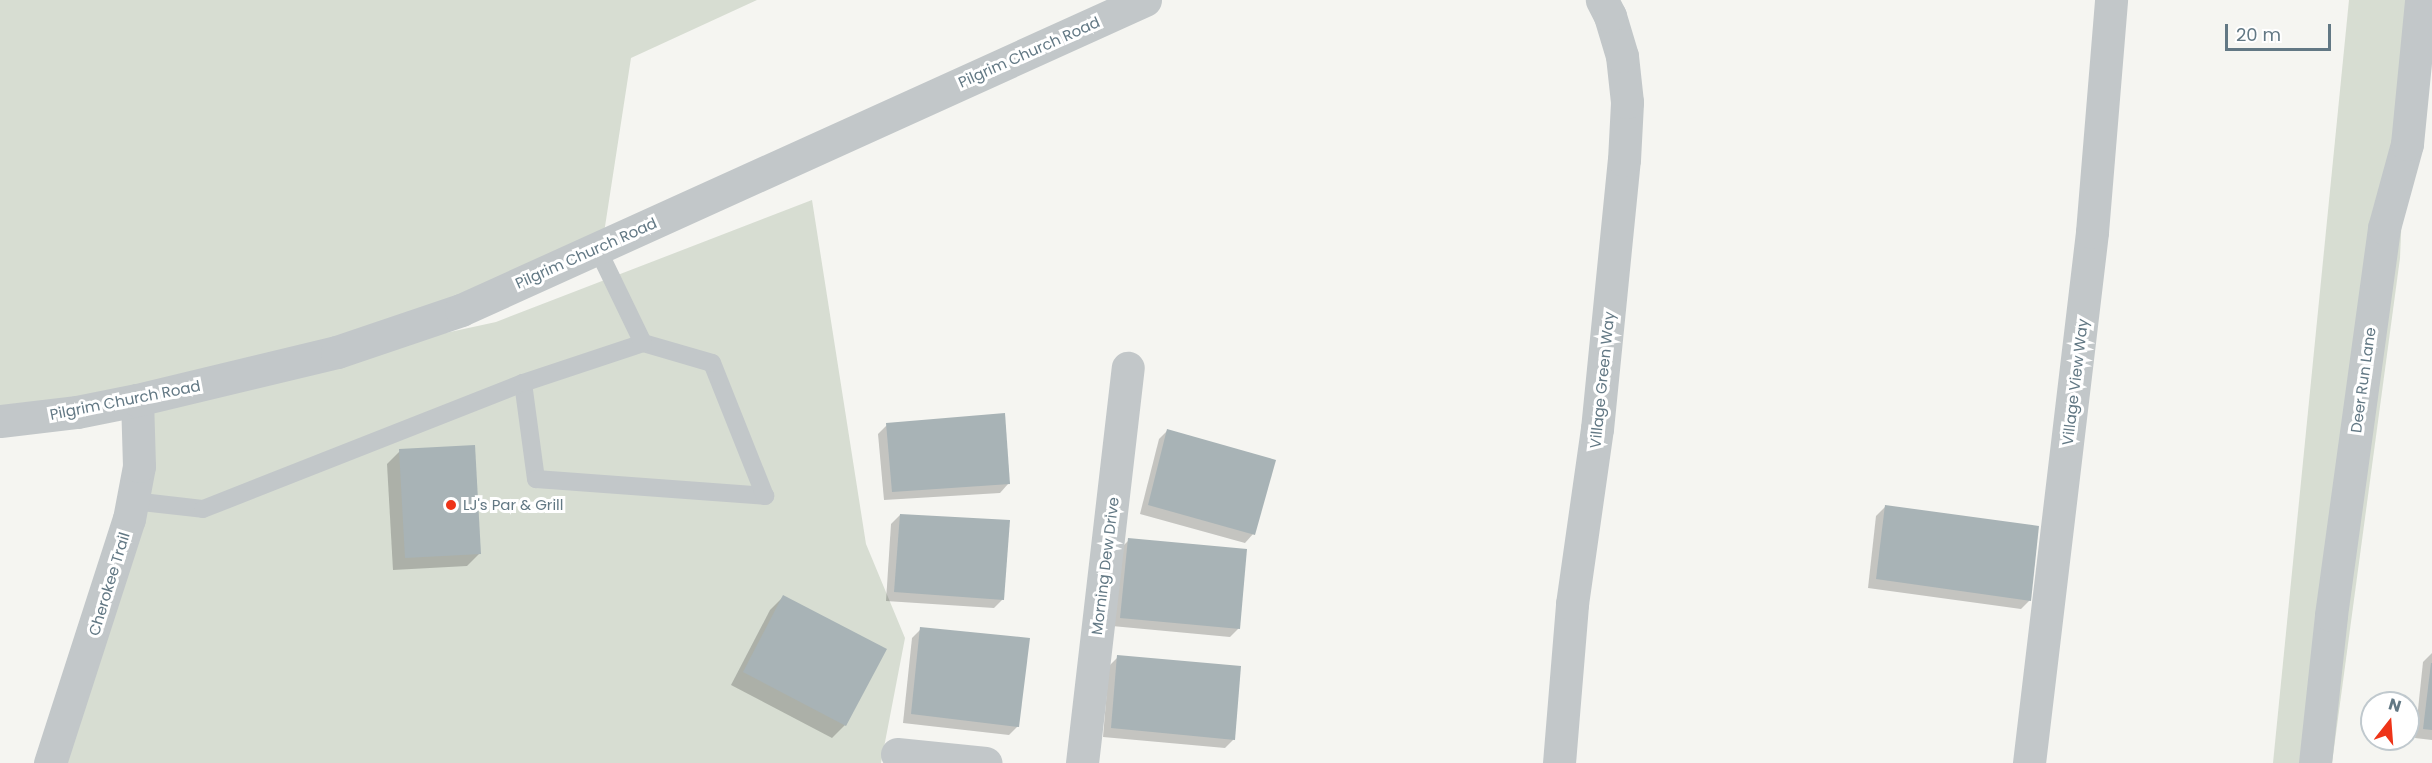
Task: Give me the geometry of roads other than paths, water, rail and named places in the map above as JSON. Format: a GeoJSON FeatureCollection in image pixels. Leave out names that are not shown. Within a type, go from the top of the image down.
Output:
{"type":"FeatureCollection","features":[{"type":"Feature","properties":{"kind":"street","name":"Pilgrim Church Road"},"geometry":{"type":"LineString","coordinates":[[0,421],[77,412],[137,400],[337,352],[461,310],[1145,0]]}},
{"type":"Feature","properties":{"kind":"street","name":"Village Green Way"},"geometry":{"type":"LineString","coordinates":[[1559,763],[1572,604],[1597,429],[1624,160],[1627,102],[1622,56],[1610,16],[1602,0]]}},
{"type":"Feature","properties":{"kind":"street","name":"Village View Way"},"geometry":{"type":"LineString","coordinates":[[2030,763],[2091,243],[2111,0]]}},
{"type":"Feature","properties":{"kind":"street","name":"Deer Run Lane"},"geometry":{"type":"LineString","coordinates":[[2315,763],[2333,603],[2384,228],[2407,144],[2421,0]]}},
{"type":"Feature","properties":{"kind":"street","name":"Morning Dew Drive"},"geometry":{"type":"LineString","coordinates":[[1082,763],[1128,368]]}},
{"type":"Feature","properties":{"kind":"street","name":"Cherokee Trail"},"geometry":{"type":"LineString","coordinates":[[50,763],[107,593],[133,501],[139,466],[137,400]]}},
{"type":"Feature","properties":{"kind":"street"},"geometry":{"type":"LineString","coordinates":[[897,754],[986,763]]}},
{"type":"Feature","properties":{"kind":"lane"},"geometry":{"type":"LineString","coordinates":[[597,248],[643,343]]}},
{"type":"Feature","properties":{"kind":"lane"},"geometry":{"type":"LineString","coordinates":[[133,501],[203,508],[523,383],[643,343],[712,363],[765,496],[536,479],[523,383]]}},
{"type":"Feature","properties":{"kind":"place","name":"LJ's Par & Grill"},"geometry":{"type":"Point","coordinates":[451,505]}}]}
